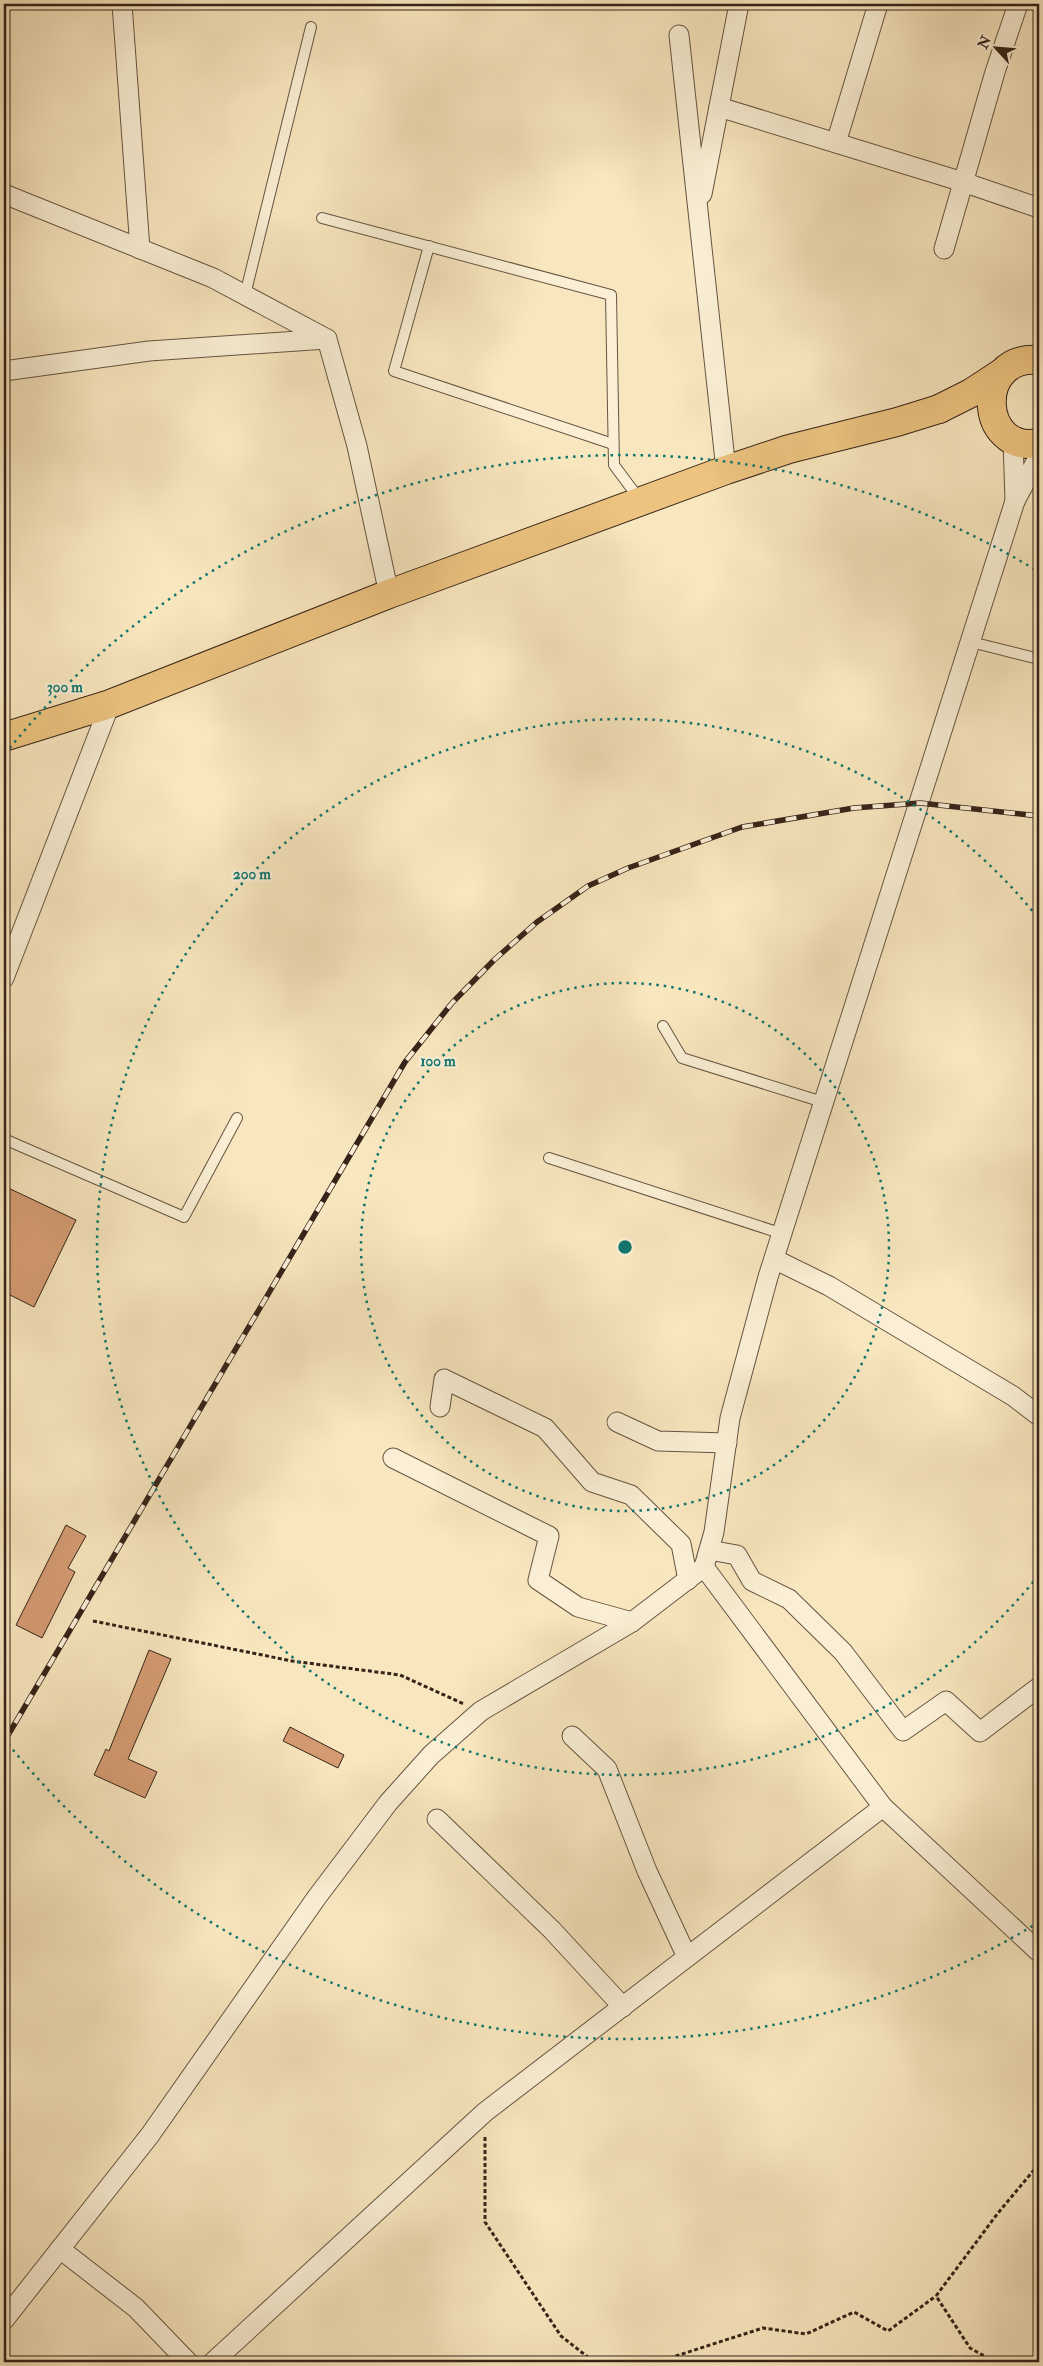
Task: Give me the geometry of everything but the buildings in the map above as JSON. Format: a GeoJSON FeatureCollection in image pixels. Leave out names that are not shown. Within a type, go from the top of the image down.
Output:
{"type":"FeatureCollection","features":[{"type":"Feature","properties":{"kind":"main road"},"geometry":{"type":"LineString","coordinates":[[4,737],[110,704],[389,594],[726,470],[789,449],[897,422],[939,408],[971,393],[1027,360]]}},
{"type":"Feature","properties":{"kind":"main road"},"geometry":{"type":"LineString","coordinates":[[1009,437],[997,424],[991,411],[991,397],[995,384],[1027,360]]}},
{"type":"Feature","properties":{"kind":"main road"},"geometry":{"type":"LineString","coordinates":[[939,408],[969,413],[1024,444],[1039,444]]}},
{"type":"Feature","properties":{"kind":"street"},"geometry":{"type":"LineString","coordinates":[[122,4],[140,249]]}},
{"type":"Feature","properties":{"kind":"street"},"geometry":{"type":"LineString","coordinates":[[698,215],[739,4]]}},
{"type":"Feature","properties":{"kind":"street"},"geometry":{"type":"LineString","coordinates":[[836,143],[878,4]]}},
{"type":"Feature","properties":{"kind":"street"},"geometry":{"type":"LineString","coordinates":[[944,249],[995,72],[1018,4]]}},
{"type":"Feature","properties":{"kind":"street"},"geometry":{"type":"LineString","coordinates":[[680,35],[726,470]]}},
{"type":"Feature","properties":{"kind":"street"},"geometry":{"type":"LineString","coordinates":[[718,107],[963,182],[1039,208]]}},
{"type":"Feature","properties":{"kind":"street"},"geometry":{"type":"LineString","coordinates":[[4,194],[213,278],[327,339],[357,446],[389,594]]}},
{"type":"Feature","properties":{"kind":"street"},"geometry":{"type":"LineString","coordinates":[[4,371],[149,351],[327,339]]}},
{"type":"Feature","properties":{"kind":"street"},"geometry":{"type":"LineString","coordinates":[[1009,437],[1015,501]]}},
{"type":"Feature","properties":{"kind":"street"},"geometry":{"type":"LineString","coordinates":[[4,2320],[150,2135],[317,1897],[388,1803],[431,1755],[481,1711],[632,1622],[688,1580],[706,1559],[714,1532],[730,1418],[774,1259],[826,1103],[1015,501],[1039,456]]}},
{"type":"Feature","properties":{"kind":"street"},"geometry":{"type":"LineString","coordinates":[[4,978],[110,704]]}},
{"type":"Feature","properties":{"kind":"street"},"geometry":{"type":"LineString","coordinates":[[774,1259],[829,1286],[1013,1396],[1039,1416]]}},
{"type":"Feature","properties":{"kind":"street"},"geometry":{"type":"LineString","coordinates":[[440,1407],[444,1379],[545,1428],[592,1482],[631,1495],[681,1544],[688,1580]]}},
{"type":"Feature","properties":{"kind":"street"},"geometry":{"type":"LineString","coordinates":[[617,1422],[658,1441],[727,1443]]}},
{"type":"Feature","properties":{"kind":"street"},"geometry":{"type":"LineString","coordinates":[[394,1458],[549,1536],[538,1580],[578,1607],[632,1622]]}},
{"type":"Feature","properties":{"kind":"street"},"geometry":{"type":"LineString","coordinates":[[706,1559],[737,1555],[752,1581],[789,1599],[843,1652],[903,1730],[946,1701],[980,1732],[1039,1687]]}},
{"type":"Feature","properties":{"kind":"street"},"geometry":{"type":"LineString","coordinates":[[706,1559],[883,1807],[1039,1952]]}},
{"type":"Feature","properties":{"kind":"street"},"geometry":{"type":"LineString","coordinates":[[572,1736],[607,1769],[647,1871],[687,1957]]}},
{"type":"Feature","properties":{"kind":"street"},"geometry":{"type":"LineString","coordinates":[[212,2362],[485,2112],[883,1807]]}},
{"type":"Feature","properties":{"kind":"street"},"geometry":{"type":"LineString","coordinates":[[437,1819],[552,1930],[623,2007]]}},
{"type":"Feature","properties":{"kind":"street"},"geometry":{"type":"LineString","coordinates":[[60,2249],[136,2308],[188,2362]]}},
{"type":"Feature","properties":{"kind":"lane"},"geometry":{"type":"LineString","coordinates":[[245,295],[311,28]]}},
{"type":"Feature","properties":{"kind":"lane"},"geometry":{"type":"LineString","coordinates":[[322,218],[611,296],[614,465],[640,501]]}},
{"type":"Feature","properties":{"kind":"lane"},"geometry":{"type":"LineString","coordinates":[[429,246],[394,371],[613,444]]}},
{"type":"Feature","properties":{"kind":"lane"},"geometry":{"type":"LineString","coordinates":[[971,642],[1039,660]]}},
{"type":"Feature","properties":{"kind":"lane"},"geometry":{"type":"LineString","coordinates":[[664,1026],[682,1058],[826,1103]]}},
{"type":"Feature","properties":{"kind":"lane"},"geometry":{"type":"LineString","coordinates":[[4,1138],[184,1217],[237,1118]]}},
{"type":"Feature","properties":{"kind":"lane"},"geometry":{"type":"LineString","coordinates":[[549,1158],[783,1234]]}},
{"type":"Feature","properties":{"kind":"path"},"geometry":{"type":"LineString","coordinates":[[93,1621],[292,1661],[400,1676],[481,1711]]}},
{"type":"Feature","properties":{"kind":"path"},"geometry":{"type":"LineString","coordinates":[[485,2112],[485,2222],[561,2336],[594,2362]]}},
{"type":"Feature","properties":{"kind":"path"},"geometry":{"type":"LineString","coordinates":[[657,2362],[764,2328],[806,2334],[854,2312],[888,2331],[936,2296],[998,2213],[1039,2164]]}},
{"type":"Feature","properties":{"kind":"path"},"geometry":{"type":"LineString","coordinates":[[936,2296],[970,2348],[995,2362]]}},
{"type":"Feature","properties":{"kind":"railway"},"geometry":{"type":"LineString","coordinates":[[4,1742],[405,1062],[452,1003],[494,960],[537,922],[588,886],[628,868],[742,827],[854,808],[920,803],[1039,816]]}}]}
